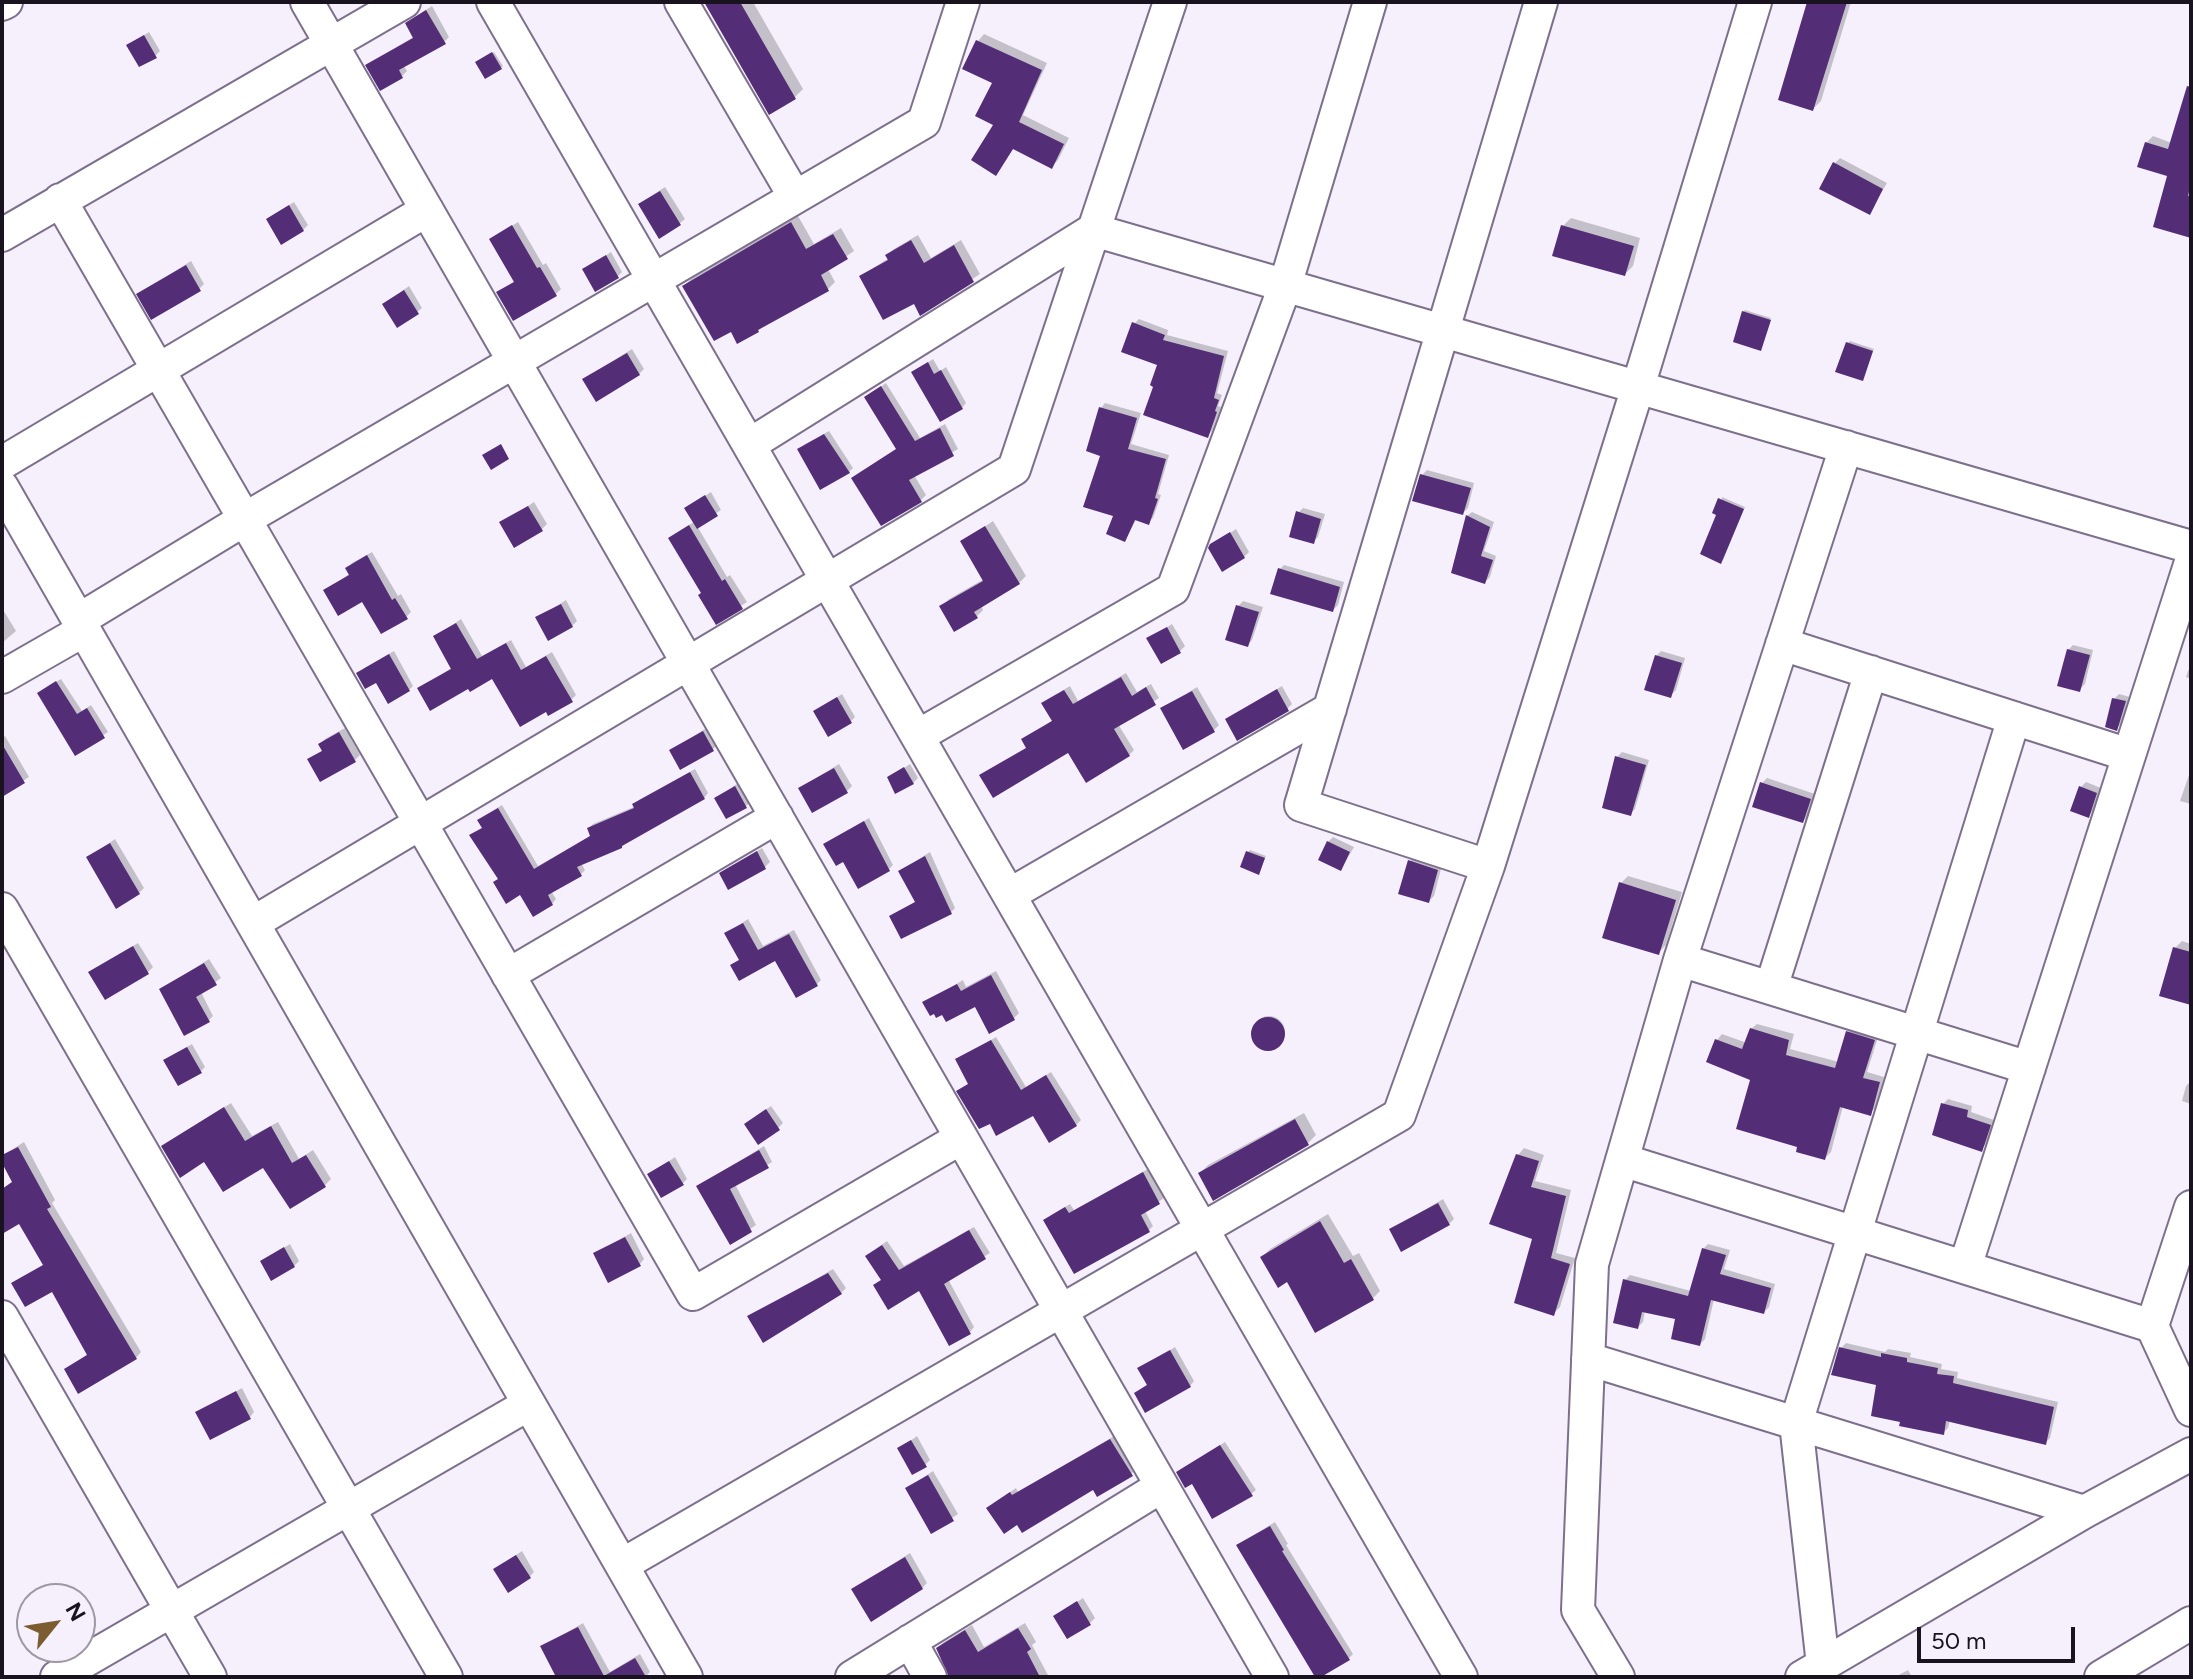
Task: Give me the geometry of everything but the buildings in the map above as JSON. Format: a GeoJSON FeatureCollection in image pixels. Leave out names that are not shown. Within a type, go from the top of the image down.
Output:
{"type":"FeatureCollection","features":[{"type":"Feature","properties":{"kind":"street"},"geometry":{"type":"LineString","coordinates":[[307,2],[1272,1677]]}},
{"type":"Feature","properties":{"kind":"street"},"geometry":{"type":"LineString","coordinates":[[2,235],[404,2]]}},
{"type":"Feature","properties":{"kind":"street"},"geometry":{"type":"LineString","coordinates":[[493,2],[1461,1677]]}},
{"type":"Feature","properties":{"kind":"street"},"geometry":{"type":"LineString","coordinates":[[681,2],[795,197]]}},
{"type":"Feature","properties":{"kind":"street"},"geometry":{"type":"LineString","coordinates":[[2,677],[245,519],[924,122],[963,2]]}},
{"type":"Feature","properties":{"kind":"street"},"geometry":{"type":"LineString","coordinates":[[253,923],[1014,469],[1170,2]]}},
{"type":"Feature","properties":{"kind":"street"},"geometry":{"type":"LineString","coordinates":[[918,736],[1173,589],[1285,286],[1370,2]]}},
{"type":"Feature","properties":{"kind":"street"},"geometry":{"type":"LineString","coordinates":[[1488,866],[1301,805],[1541,2]]}},
{"type":"Feature","properties":{"kind":"street"},"geometry":{"type":"LineString","coordinates":[[622,1565],[1399,1115],[1488,866],[1755,2]]}},
{"type":"Feature","properties":{"kind":"street"},"geometry":{"type":"LineString","coordinates":[[60,200],[693,1294],[961,1138]]}},
{"type":"Feature","properties":{"kind":"street"},"geometry":{"type":"LineString","coordinates":[[2,463],[427,210]]}},
{"type":"Feature","properties":{"kind":"street"},"geometry":{"type":"LineString","coordinates":[[749,445],[1093,230],[2191,547]]}},
{"type":"Feature","properties":{"kind":"street"},"geometry":{"type":"LineString","coordinates":[[1618,1677],[1578,1610],[1592,1264],[1680,960],[1846,447]]}},
{"type":"Feature","properties":{"kind":"street"},"geometry":{"type":"LineString","coordinates":[[2,487],[686,1677]]}},
{"type":"Feature","properties":{"kind":"street"},"geometry":{"type":"LineString","coordinates":[[1965,1267],[2191,562]]}},
{"type":"Feature","properties":{"kind":"street"},"geometry":{"type":"LineString","coordinates":[[1782,644],[2129,755]]}},
{"type":"Feature","properties":{"kind":"street"},"geometry":{"type":"LineString","coordinates":[[1771,988],[1871,672]]}},
{"type":"Feature","properties":{"kind":"street"},"geometry":{"type":"LineString","coordinates":[[1009,895],[1330,709]]}},
{"type":"Feature","properties":{"kind":"street"},"geometry":{"type":"LineString","coordinates":[[2014,718],[1796,1423],[1812,1671],[2084,1512],[2191,1454]]}},
{"type":"Feature","properties":{"kind":"street"},"geometry":{"type":"LineString","coordinates":[[508,975],[777,817]]}},
{"type":"Feature","properties":{"kind":"street"},"geometry":{"type":"LineString","coordinates":[[2,909],[446,1677]]}},
{"type":"Feature","properties":{"kind":"street"},"geometry":{"type":"LineString","coordinates":[[1680,960],[2029,1068]]}},
{"type":"Feature","properties":{"kind":"street"},"geometry":{"type":"LineString","coordinates":[[1622,1160],[2152,1326]]}},
{"type":"Feature","properties":{"kind":"street"},"geometry":{"type":"LineString","coordinates":[[2191,1207],[2152,1326],[2191,1410]]}},
{"type":"Feature","properties":{"kind":"street"},"geometry":{"type":"LineString","coordinates":[[2,1317],[210,1677]]}},
{"type":"Feature","properties":{"kind":"street"},"geometry":{"type":"LineString","coordinates":[[1588,1359],[2084,1512]]}},
{"type":"Feature","properties":{"kind":"street"},"geometry":{"type":"LineString","coordinates":[[57,1677],[529,1404]]}},
{"type":"Feature","properties":{"kind":"street"},"geometry":{"type":"LineString","coordinates":[[852,1677],[1162,1486]]}},
{"type":"Feature","properties":{"kind":"street"},"geometry":{"type":"LineString","coordinates":[[2112,1674],[2191,1623]]}},
{"type":"Feature","properties":{"kind":"street"},"geometry":{"type":"LineString","coordinates":[[910,1641],[930,1677]]}}]}
